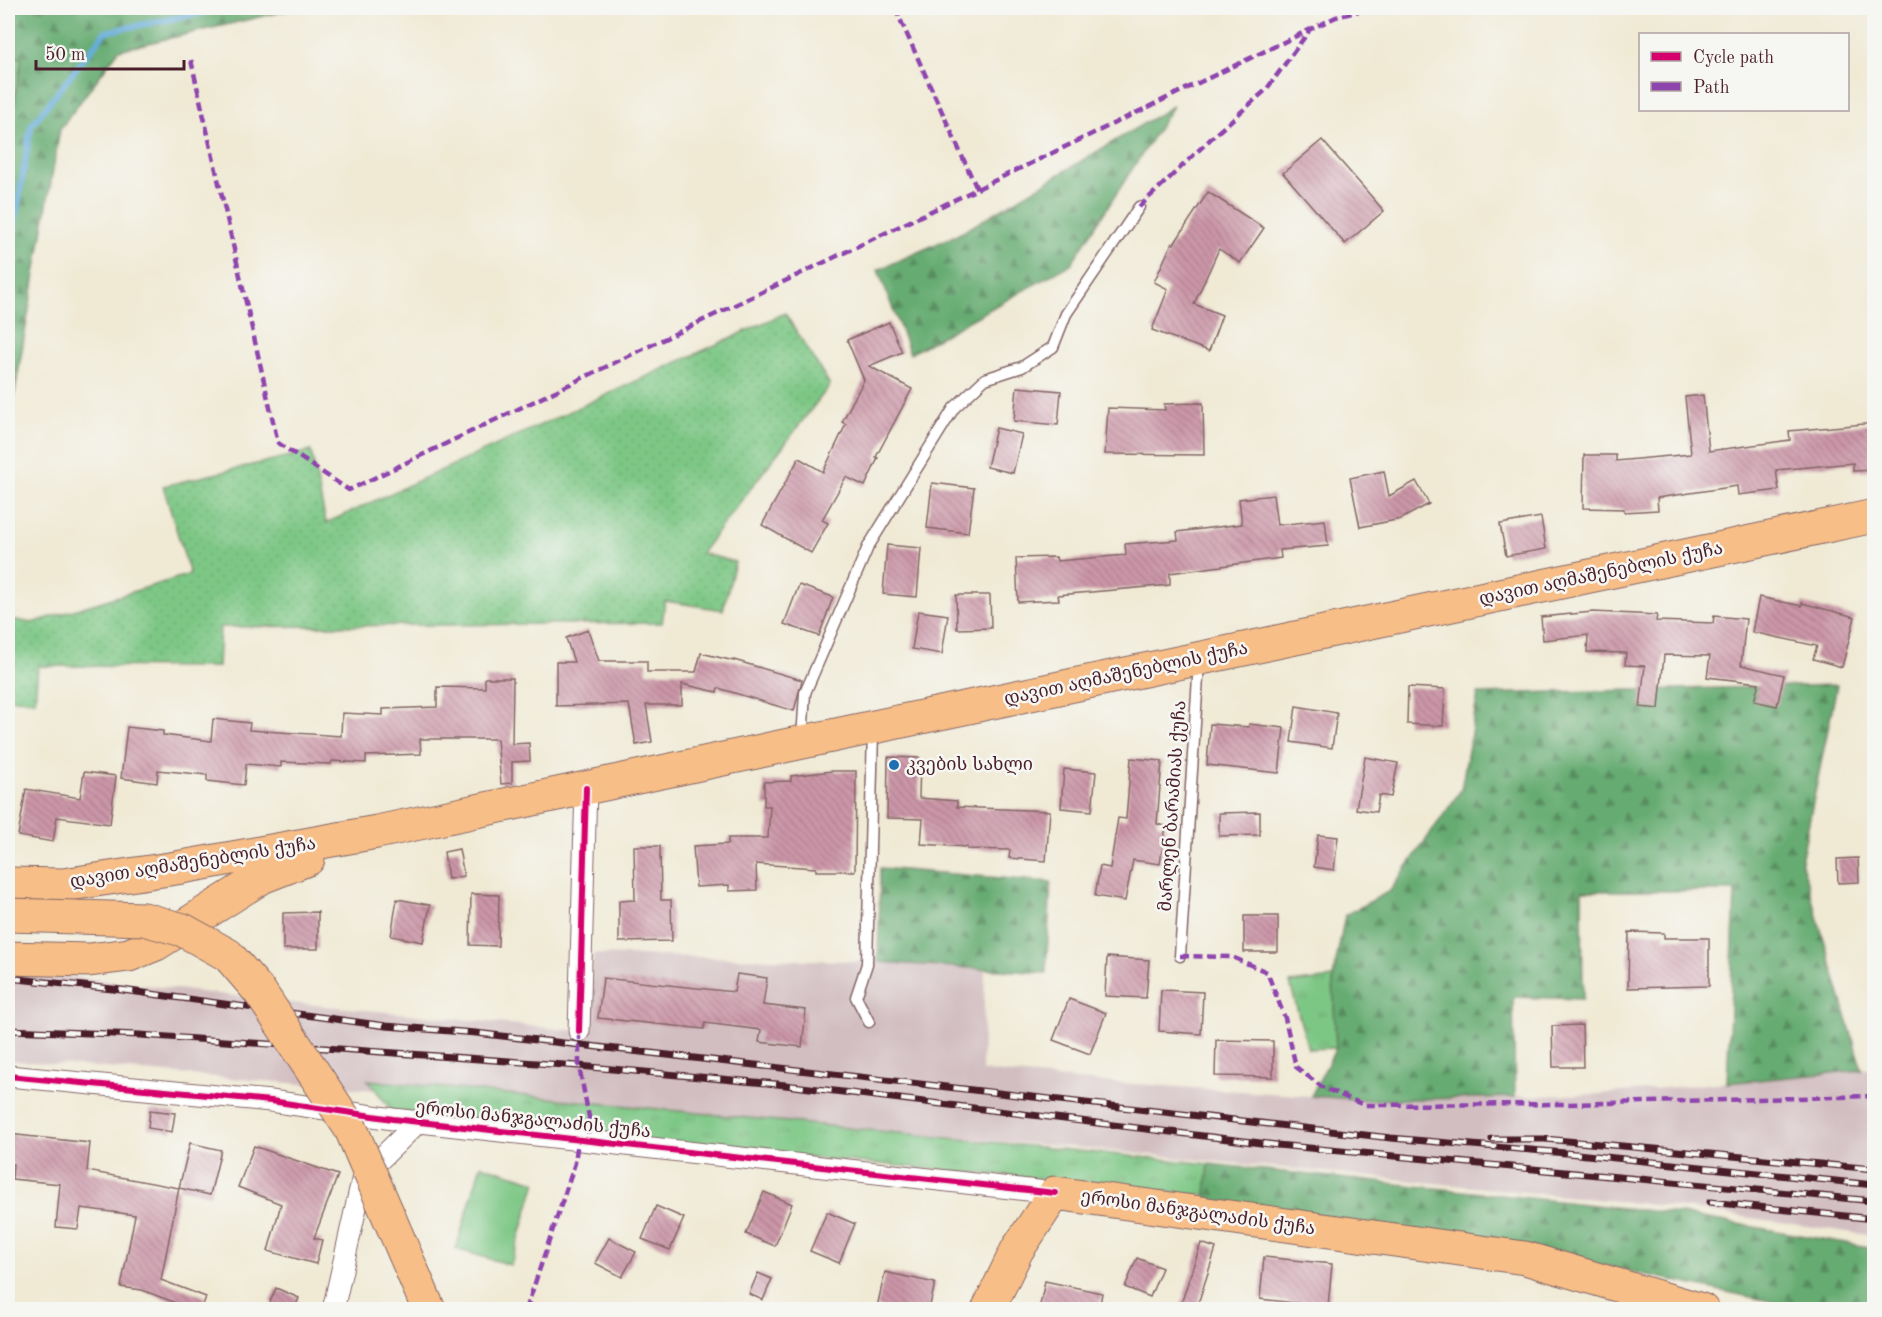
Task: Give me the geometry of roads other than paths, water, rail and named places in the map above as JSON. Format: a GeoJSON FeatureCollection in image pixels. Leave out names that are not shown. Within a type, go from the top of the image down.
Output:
{"type":"FeatureCollection","features":[{"type":"Feature","properties":{"kind":"main road","name":"დავით აღმაშენებლის ქუჩა"},"geometry":{"type":"LineString","coordinates":[[8,884],[63,885],[176,868],[377,832],[1875,516]]}},
{"type":"Feature","properties":{"kind":"main road","name":"დავით აღმაშენებლის ქუჩა"},"geometry":{"type":"LineString","coordinates":[[8,958],[90,960],[129,955],[156,944],[262,877],[377,832]]}},
{"type":"Feature","properties":{"kind":"main road"},"geometry":{"type":"LineString","coordinates":[[8,915],[144,919],[183,930],[228,955],[260,992],[351,1129],[429,1310]]}},
{"type":"Feature","properties":{"kind":"main road"},"geometry":{"type":"LineString","coordinates":[[988,1310],[1017,1250],[1055,1193]]}},
{"type":"Feature","properties":{"kind":"main road","name":"ეროსი მანჯგალაძის ქუჩა"},"geometry":{"type":"LineString","coordinates":[[1055,1193],[1525,1258],[1702,1310]]}},
{"type":"Feature","properties":{"kind":"street"},"geometry":{"type":"LineString","coordinates":[[579,1031],[586,788]]}},
{"type":"Feature","properties":{"kind":"street","name":"ეროსი მანჯგალაძის ქუჩა"},"geometry":{"type":"LineString","coordinates":[[8,1076],[271,1101],[418,1122],[1055,1193]]}},
{"type":"Feature","properties":{"kind":"street"},"geometry":{"type":"LineString","coordinates":[[333,1310],[363,1176],[418,1122]]}},
{"type":"Feature","properties":{"kind":"lane"},"geometry":{"type":"LineString","coordinates":[[801,742],[805,693],[868,548],[954,408],[985,379],[1022,367],[1053,347],[1066,314],[1139,207]]}},
{"type":"Feature","properties":{"kind":"lane","name":"მარლენ ბარამიას ქუჩა"},"geometry":{"type":"LineString","coordinates":[[1180,956],[1199,658]]}},
{"type":"Feature","properties":{"kind":"lane"},"geometry":{"type":"LineString","coordinates":[[869,1022],[856,998],[867,964],[873,727]]}},
{"type":"Feature","properties":{"kind":"waterway"},"geometry":{"type":"LineString","coordinates":[[8,264],[31,126],[105,32],[227,8]]}},
{"type":"Feature","properties":{"kind":"railway"},"geometry":{"type":"LineString","coordinates":[[8,978],[122,990],[386,1026],[476,1033],[1391,1138],[1577,1154],[1874,1185]]}},
{"type":"Feature","properties":{"kind":"railway"},"geometry":{"type":"LineString","coordinates":[[8,1030],[140,1035],[579,1066],[777,1084],[1277,1145],[1874,1201]]}},
{"type":"Feature","properties":{"kind":"railway"},"geometry":{"type":"LineString","coordinates":[[1492,1139],[1545,1139],[1874,1169]]}},
{"type":"Feature","properties":{"kind":"railway"},"geometry":{"type":"LineString","coordinates":[[1710,1202],[1874,1219]]}},
{"type":"Feature","properties":{"kind":"place","name":"კვების სახლი"},"geometry":{"type":"Point","coordinates":[894,765]}}]}
